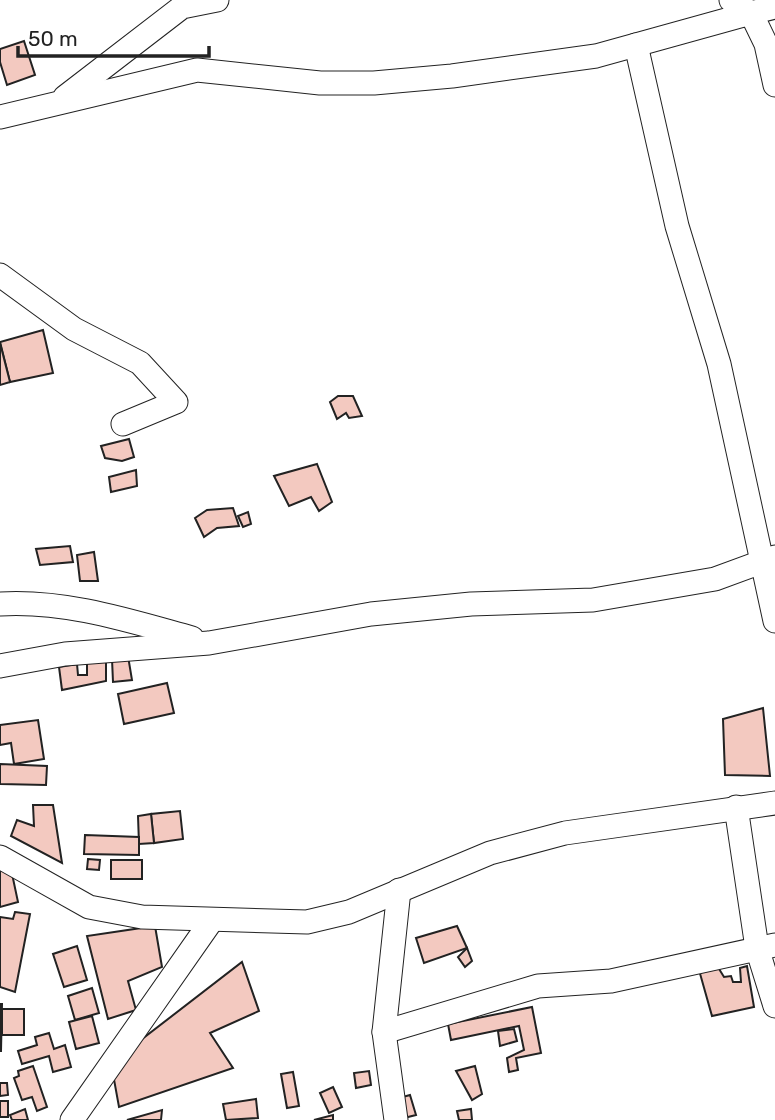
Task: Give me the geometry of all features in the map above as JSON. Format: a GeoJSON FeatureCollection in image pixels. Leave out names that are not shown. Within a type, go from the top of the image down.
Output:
{"type":"FeatureCollection","features":[{"type":"Feature","properties":{"kind":"street"},"geometry":{"type":"LineString","coordinates":[[57,103],[181,3],[217,0]]}},
{"type":"Feature","properties":{"kind":"street"},"geometry":{"type":"LineString","coordinates":[[731,0],[751,13],[766,44],[775,85]]}},
{"type":"Feature","properties":{"kind":"street"},"geometry":{"type":"LineString","coordinates":[[0,117],[197,70],[320,83],[374,83],[583,58],[775,8]]}},
{"type":"Feature","properties":{"kind":"street"},"geometry":{"type":"LineString","coordinates":[[636,45],[677,226],[719,364],[769,559],[775,621]]}},
{"type":"Feature","properties":{"kind":"street"},"geometry":{"type":"LineString","coordinates":[[0,275],[74,329],[140,363],[176,402],[123,424]]}},
{"type":"Feature","properties":{"kind":"street"},"geometry":{"type":"LineString","coordinates":[[0,666],[65,654],[209,643],[371,614],[471,604],[593,600],[715,579],[769,559]]}},
{"type":"Feature","properties":{"kind":"street"},"geometry":{"type":"LineString","coordinates":[[0,604],[19,603],[98,612],[209,643]]}},
{"type":"Feature","properties":{"kind":"street"},"geometry":{"type":"LineString","coordinates":[[0,857],[89,907],[142,917],[307,922],[349,912],[490,853],[565,833],[775,803]]}},
{"type":"Feature","properties":{"kind":"street"},"geometry":{"type":"LineString","coordinates":[[736,807],[766,946],[775,1006]]}},
{"type":"Feature","properties":{"kind":"street"},"geometry":{"type":"LineString","coordinates":[[396,1120],[384,1032],[400,890]]}},
{"type":"Feature","properties":{"kind":"street"},"geometry":{"type":"LineString","coordinates":[[72,1120],[212,920]]}},
{"type":"Feature","properties":{"kind":"street"},"geometry":{"type":"LineString","coordinates":[[384,1032],[538,986],[611,981],[766,946]]}},
{"type":"Feature","properties":{"kind":"building"},"geometry":{"type":"Polygon","coordinates":[[[24,41],[35,75],[7,85],[0,62],[0,49],[24,41]]]}},
{"type":"Feature","properties":{"kind":"building"},"geometry":{"type":"Polygon","coordinates":[[[43,330],[53,373],[10,382],[0,342],[43,330]]]}},
{"type":"Feature","properties":{"kind":"building"},"geometry":{"type":"Polygon","coordinates":[[[0,343],[10,382],[0,385],[0,343]]]}},
{"type":"Feature","properties":{"kind":"building"},"geometry":{"type":"Polygon","coordinates":[[[338,396],[353,396],[362,416],[349,418],[346,413],[337,419],[330,402],[338,396]]]}},
{"type":"Feature","properties":{"kind":"building"},"geometry":{"type":"Polygon","coordinates":[[[129,439],[134,457],[122,461],[105,458],[101,446],[129,439]]]}},
{"type":"Feature","properties":{"kind":"building"},"geometry":{"type":"Polygon","coordinates":[[[317,464],[332,502],[319,511],[311,497],[289,506],[274,476],[317,464]]]}},
{"type":"Feature","properties":{"kind":"building"},"geometry":{"type":"Polygon","coordinates":[[[136,470],[137,486],[111,492],[109,477],[136,470]]]}},
{"type":"Feature","properties":{"kind":"building"},"geometry":{"type":"Polygon","coordinates":[[[233,508],[239,526],[217,528],[204,537],[195,518],[207,510],[233,508]]]}},
{"type":"Feature","properties":{"kind":"building"},"geometry":{"type":"Polygon","coordinates":[[[248,512],[251,524],[243,527],[238,516],[248,512]]]}},
{"type":"Feature","properties":{"kind":"building"},"geometry":{"type":"Polygon","coordinates":[[[70,546],[73,562],[40,565],[36,549],[70,546]]]}},
{"type":"Feature","properties":{"kind":"building"},"geometry":{"type":"Polygon","coordinates":[[[94,552],[98,581],[80,581],[77,555],[94,552]]]}},
{"type":"Feature","properties":{"kind":"building"},"geometry":{"type":"Polygon","coordinates":[[[128,656],[132,680],[113,682],[112,659],[128,656]]]}},
{"type":"Feature","properties":{"kind":"building"},"geometry":{"type":"Polygon","coordinates":[[[106,658],[106,681],[62,690],[59,667],[77,664],[78,675],[87,675],[87,662],[106,658]]]}},
{"type":"Feature","properties":{"kind":"building"},"geometry":{"type":"Polygon","coordinates":[[[167,683],[174,713],[124,724],[118,694],[167,683]]]}},
{"type":"Feature","properties":{"kind":"building"},"geometry":{"type":"Polygon","coordinates":[[[763,708],[770,776],[725,775],[723,719],[763,708]]]}},
{"type":"Feature","properties":{"kind":"building"},"geometry":{"type":"Polygon","coordinates":[[[38,720],[44,759],[14,764],[11,743],[0,745],[0,725],[38,720]]]}},
{"type":"Feature","properties":{"kind":"building"},"geometry":{"type":"Polygon","coordinates":[[[0,764],[47,766],[46,785],[0,784],[0,764]]]}},
{"type":"Feature","properties":{"kind":"building"},"geometry":{"type":"Polygon","coordinates":[[[33,805],[53,805],[62,863],[11,836],[17,820],[34,826],[33,805]]]}},
{"type":"Feature","properties":{"kind":"building"},"geometry":{"type":"Polygon","coordinates":[[[180,811],[183,839],[154,843],[151,814],[180,811]]]}},
{"type":"Feature","properties":{"kind":"building"},"geometry":{"type":"Polygon","coordinates":[[[151,814],[154,843],[139,844],[138,816],[151,814]]]}},
{"type":"Feature","properties":{"kind":"building"},"geometry":{"type":"Polygon","coordinates":[[[85,835],[139,837],[139,855],[84,854],[85,835]]]}},
{"type":"Feature","properties":{"kind":"building"},"geometry":{"type":"Polygon","coordinates":[[[88,859],[100,860],[99,870],[87,869],[88,859]]]}},
{"type":"Feature","properties":{"kind":"building"},"geometry":{"type":"Polygon","coordinates":[[[111,860],[142,860],[142,879],[111,879],[111,860]]]}},
{"type":"Feature","properties":{"kind":"building"},"geometry":{"type":"Polygon","coordinates":[[[11,869],[18,902],[0,907],[0,871],[11,869]]]}},
{"type":"Feature","properties":{"kind":"building"},"geometry":{"type":"Polygon","coordinates":[[[15,912],[30,914],[15,992],[0,987],[0,917],[13,919],[15,912]]]}},
{"type":"Feature","properties":{"kind":"building"},"geometry":{"type":"Polygon","coordinates":[[[155,926],[162,967],[128,981],[136,1010],[108,1019],[87,936],[155,926]]]}},
{"type":"Feature","properties":{"kind":"building"},"geometry":{"type":"Polygon","coordinates":[[[457,926],[467,948],[424,963],[416,938],[457,926]]]}},
{"type":"Feature","properties":{"kind":"building"},"geometry":{"type":"Polygon","coordinates":[[[77,946],[87,980],[64,987],[53,954],[77,946]]]}},
{"type":"Feature","properties":{"kind":"building"},"geometry":{"type":"Polygon","coordinates":[[[467,948],[472,961],[465,967],[458,957],[467,948]]]}},
{"type":"Feature","properties":{"kind":"building"},"geometry":{"type":"Polygon","coordinates":[[[242,962],[259,1011],[210,1033],[233,1068],[119,1107],[111,1063],[242,962]]]}},
{"type":"Feature","properties":{"kind":"building"},"geometry":{"type":"Polygon","coordinates":[[[716,964],[724,977],[731,976],[733,982],[741,982],[740,968],[747,966],[754,1007],[712,1016],[699,970],[716,964]]]}},
{"type":"Feature","properties":{"kind":"building"},"geometry":{"type":"Polygon","coordinates":[[[92,988],[99,1013],[75,1020],[68,996],[92,988]]]}},
{"type":"Feature","properties":{"kind":"building"},"geometry":{"type":"Polygon","coordinates":[[[2,1004],[1,1051],[0,1051],[2,1004]]]}},
{"type":"Feature","properties":{"kind":"building"},"geometry":{"type":"Polygon","coordinates":[[[532,1007],[541,1053],[516,1058],[518,1070],[509,1072],[507,1058],[524,1050],[519,1026],[451,1040],[448,1024],[532,1007]]]}},
{"type":"Feature","properties":{"kind":"building"},"geometry":{"type":"Polygon","coordinates":[[[2,1009],[24,1009],[24,1035],[2,1035],[2,1009]]]}},
{"type":"Feature","properties":{"kind":"building"},"geometry":{"type":"Polygon","coordinates":[[[92,1016],[99,1043],[76,1049],[69,1022],[92,1016]]]}},
{"type":"Feature","properties":{"kind":"building"},"geometry":{"type":"Polygon","coordinates":[[[514,1029],[517,1041],[500,1046],[498,1031],[514,1029]]]}},
{"type":"Feature","properties":{"kind":"building"},"geometry":{"type":"Polygon","coordinates":[[[49,1033],[54,1049],[65,1045],[71,1067],[53,1072],[49,1056],[22,1064],[18,1051],[37,1045],[35,1037],[49,1033]]]}},
{"type":"Feature","properties":{"kind":"building"},"geometry":{"type":"Polygon","coordinates":[[[33,1066],[47,1107],[37,1111],[32,1097],[22,1100],[14,1078],[19,1076],[18,1071],[33,1066]]]}},
{"type":"Feature","properties":{"kind":"building"},"geometry":{"type":"Polygon","coordinates":[[[475,1066],[482,1094],[472,1100],[456,1071],[475,1066]]]}},
{"type":"Feature","properties":{"kind":"building"},"geometry":{"type":"Polygon","coordinates":[[[369,1071],[371,1085],[356,1088],[354,1073],[369,1071]]]}},
{"type":"Feature","properties":{"kind":"building"},"geometry":{"type":"Polygon","coordinates":[[[293,1072],[299,1106],[287,1108],[281,1074],[293,1072]]]}},
{"type":"Feature","properties":{"kind":"building"},"geometry":{"type":"Polygon","coordinates":[[[0,1083],[7,1083],[8,1095],[0,1096],[0,1083]]]}},
{"type":"Feature","properties":{"kind":"building"},"geometry":{"type":"Polygon","coordinates":[[[333,1087],[342,1107],[329,1113],[320,1093],[333,1087]]]}},
{"type":"Feature","properties":{"kind":"building"},"geometry":{"type":"Polygon","coordinates":[[[410,1095],[416,1115],[404,1118],[399,1098],[410,1095]]]}},
{"type":"Feature","properties":{"kind":"building"},"geometry":{"type":"Polygon","coordinates":[[[256,1099],[258,1118],[226,1120],[223,1104],[256,1099]]]}},
{"type":"Feature","properties":{"kind":"building"},"geometry":{"type":"Polygon","coordinates":[[[0,1101],[8,1101],[8,1117],[0,1117],[0,1101]]]}},
{"type":"Feature","properties":{"kind":"building"},"geometry":{"type":"Polygon","coordinates":[[[25,1109],[28,1120],[12,1120],[10,1115],[25,1109]]]}},
{"type":"Feature","properties":{"kind":"building"},"geometry":{"type":"Polygon","coordinates":[[[471,1109],[472,1120],[459,1120],[457,1111],[471,1109]]]}},
{"type":"Feature","properties":{"kind":"building"},"geometry":{"type":"Polygon","coordinates":[[[162,1110],[161,1120],[127,1120],[162,1110]]]}},
{"type":"Feature","properties":{"kind":"building"},"geometry":{"type":"Polygon","coordinates":[[[333,1115],[333,1120],[314,1120],[333,1115]]]}}]}
